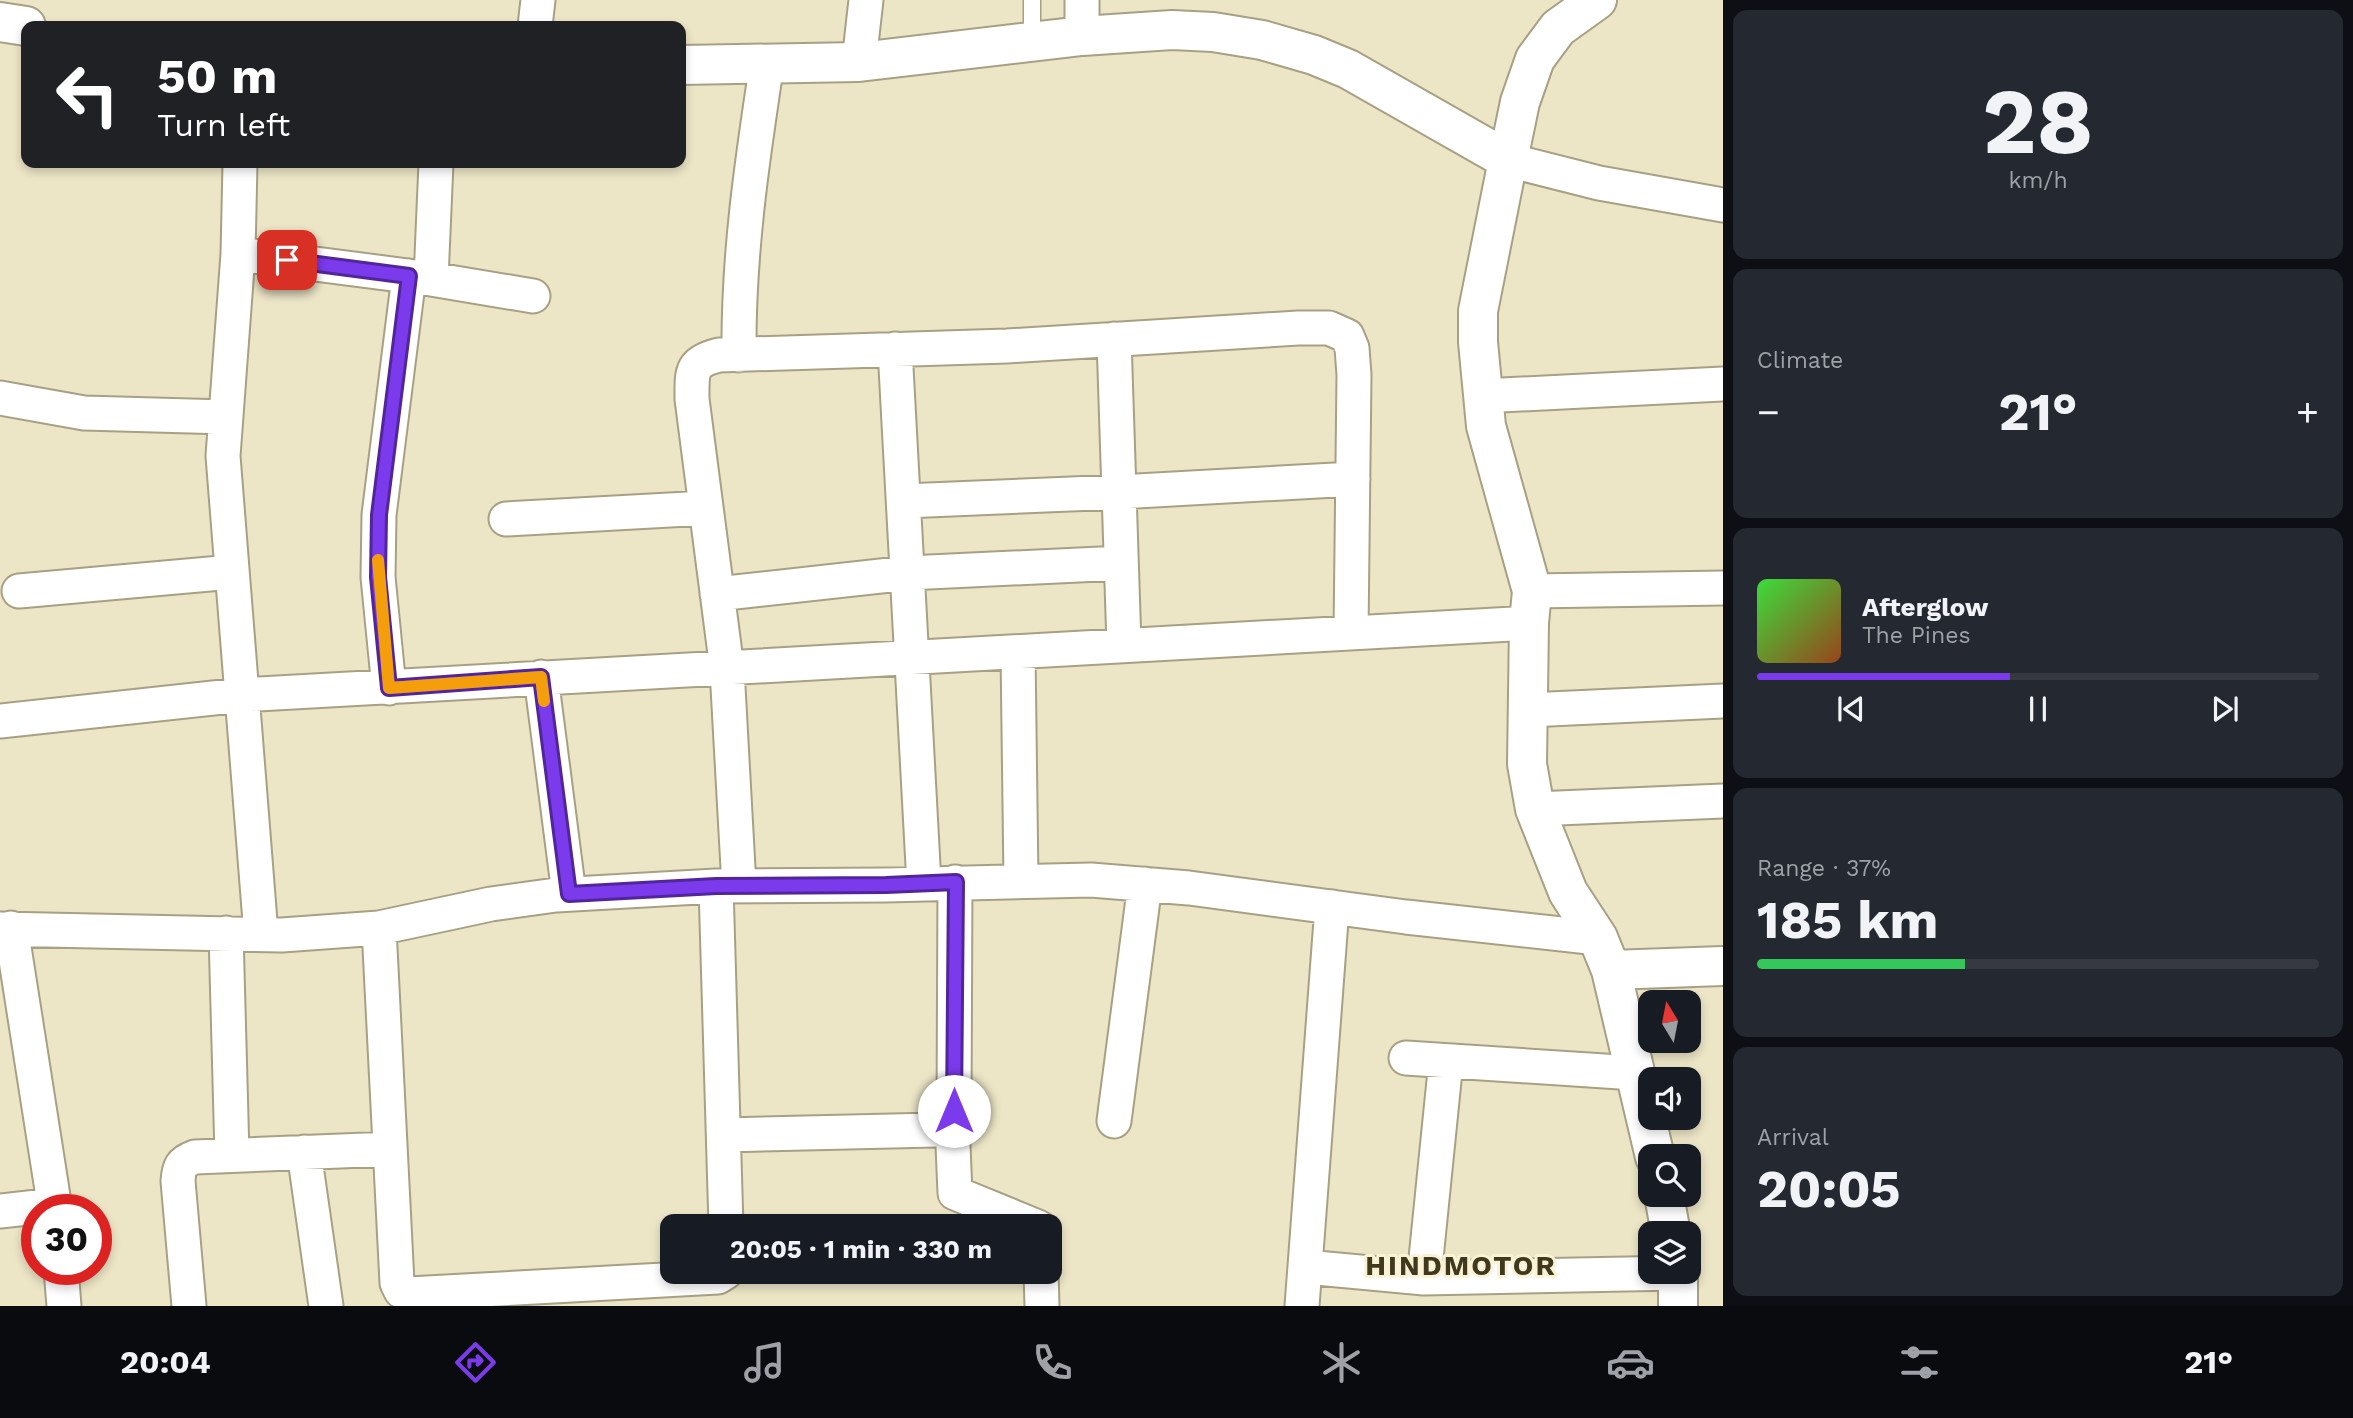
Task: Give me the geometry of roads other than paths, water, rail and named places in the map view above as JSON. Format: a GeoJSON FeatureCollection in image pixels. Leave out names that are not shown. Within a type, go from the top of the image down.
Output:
{"type":"FeatureCollection","features":[{"type":"Feature","properties":{"kind":"street"},"geometry":{"type":"LineString","coordinates":[[536,21],[538,0]]}},
{"type":"Feature","properties":{"kind":"street"},"geometry":{"type":"LineString","coordinates":[[859,62],[866,0]]}},
{"type":"Feature","properties":{"kind":"street"},"geometry":{"type":"LineString","coordinates":[[1597,0],[1558,27],[1535,59],[1520,102],[1478,312],[1482,396],[1486,426],[1531,607],[1527,764],[1535,809],[1568,892],[1604,954],[1652,1144]]}},
{"type":"Feature","properties":{"kind":"street"},"geometry":{"type":"LineString","coordinates":[[686,65],[859,62],[1032,42],[1082,18],[1172,30],[1213,32],[1262,40],[1314,55],[1348,69],[1508,160],[1599,183],[1723,205]]}},
{"type":"Feature","properties":{"kind":"street"},"geometry":{"type":"LineString","coordinates":[[0,22],[21,25]]}},
{"type":"Feature","properties":{"kind":"street"},"geometry":{"type":"LineString","coordinates":[[739,355],[738,291],[767,63]]}},
{"type":"Feature","properties":{"kind":"street"},"geometry":{"type":"LineString","coordinates":[[240,168],[238,254],[223,456],[261,934]]}},
{"type":"Feature","properties":{"kind":"street"},"geometry":{"type":"LineString","coordinates":[[389,688],[378,577],[379,515],[420,277],[435,168]]}},
{"type":"Feature","properties":{"kind":"street"},"geometry":{"type":"LineString","coordinates":[[238,254],[420,277],[533,296]]}},
{"type":"Feature","properties":{"kind":"street"},"geometry":{"type":"LineString","coordinates":[[726,1214],[723,1135],[727,669],[692,399],[692,375],[696,365],[706,358],[739,355],[1114,340],[1329,328],[1347,336],[1352,348],[1354,375],[1351,634]]}},
{"type":"Feature","properties":{"kind":"street"},"geometry":{"type":"LineString","coordinates":[[1114,340],[1124,645]]}},
{"type":"Feature","properties":{"kind":"street"},"geometry":{"type":"LineString","coordinates":[[895,349],[913,659],[940,883],[954,1111],[952,1122],[955,1193],[1006,1214]]}},
{"type":"Feature","properties":{"kind":"street"},"geometry":{"type":"LineString","coordinates":[[1482,396],[1723,384]]}},
{"type":"Feature","properties":{"kind":"street"},"geometry":{"type":"LineString","coordinates":[[0,398],[83,412],[226,416]]}},
{"type":"Feature","properties":{"kind":"street"},"geometry":{"type":"LineString","coordinates":[[904,500],[1353,479]]}},
{"type":"Feature","properties":{"kind":"street"},"geometry":{"type":"LineString","coordinates":[[506,519],[706,508]]}},
{"type":"Feature","properties":{"kind":"street"},"geometry":{"type":"LineString","coordinates":[[717,594],[908,573],[1121,563]]}},
{"type":"Feature","properties":{"kind":"street"},"geometry":{"type":"LineString","coordinates":[[19,591],[232,572]]}},
{"type":"Feature","properties":{"kind":"street"},"geometry":{"type":"LineString","coordinates":[[0,721],[241,695],[1351,634],[1531,607],[1723,587]]}},
{"type":"Feature","properties":{"kind":"street"},"geometry":{"type":"LineString","coordinates":[[1018,652],[1021,881]]}},
{"type":"Feature","properties":{"kind":"street"},"geometry":{"type":"LineString","coordinates":[[541,677],[569,894]]}},
{"type":"Feature","properties":{"kind":"street"},"geometry":{"type":"LineString","coordinates":[[1528,710],[1723,701]]}},
{"type":"Feature","properties":{"kind":"street"},"geometry":{"type":"LineString","coordinates":[[1535,809],[1723,801]]}},
{"type":"Feature","properties":{"kind":"street"},"geometry":{"type":"LineString","coordinates":[[53,1194],[6,928],[282,935],[379,928],[491,904],[569,894],[727,886],[1091,880],[1332,907],[1604,954],[1723,966]]}},
{"type":"Feature","properties":{"kind":"street"},"geometry":{"type":"LineString","coordinates":[[1114,1121],[1145,884]]}},
{"type":"Feature","properties":{"kind":"street"},"geometry":{"type":"LineString","coordinates":[[1302,1306],[1332,907]]}},
{"type":"Feature","properties":{"kind":"street"},"geometry":{"type":"LineString","coordinates":[[379,928],[397,1283],[401,1291],[409,1294],[660,1280]]}},
{"type":"Feature","properties":{"kind":"street"},"geometry":{"type":"LineString","coordinates":[[226,933],[232,1155]]}},
{"type":"Feature","properties":{"kind":"street"},"geometry":{"type":"LineString","coordinates":[[1406,1058],[1634,1073]]}},
{"type":"Feature","properties":{"kind":"street"},"geometry":{"type":"LineString","coordinates":[[1424,1278],[1446,1061]]}},
{"type":"Feature","properties":{"kind":"street"},"geometry":{"type":"LineString","coordinates":[[723,1135],[935,1130],[952,1122]]}},
{"type":"Feature","properties":{"kind":"street"},"geometry":{"type":"LineString","coordinates":[[189,1306],[178,1181],[184,1161],[195,1157],[390,1149]]}},
{"type":"Feature","properties":{"kind":"street"},"geometry":{"type":"LineString","coordinates":[[304,1152],[326,1306]]}},
{"type":"Feature","properties":{"kind":"street"},"geometry":{"type":"LineString","coordinates":[[0,1211],[21,1209]]}},
{"type":"Feature","properties":{"kind":"street"},"geometry":{"type":"LineString","coordinates":[[1306,1267],[1424,1278],[1638,1274]]}},
{"type":"Feature","properties":{"kind":"street"},"geometry":{"type":"LineString","coordinates":[[1041,1284],[1042,1306]]}},
{"type":"Feature","properties":{"kind":"street"},"geometry":{"type":"LineString","coordinates":[[1678,1284],[1678,1306]]}},
{"type":"Feature","properties":{"kind":"street"},"geometry":{"type":"LineString","coordinates":[[62,1285],[64,1306]]}},
{"type":"Feature","properties":{"kind":"lane"},"geometry":{"type":"LineString","coordinates":[[1032,0],[1032,42]]}},
{"type":"Feature","properties":{"kind":"district","name":"HINDMOTOR"},"geometry":{"type":"Point","coordinates":[1461,1265]}}]}
